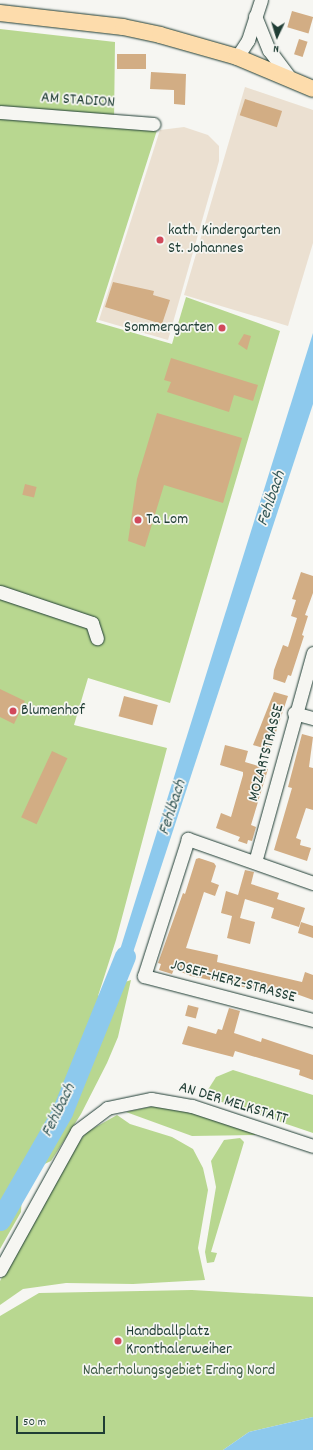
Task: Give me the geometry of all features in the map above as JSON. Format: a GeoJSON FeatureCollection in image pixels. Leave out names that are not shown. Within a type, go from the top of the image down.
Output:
{"type":"FeatureCollection","features":[{"type":"Feature","properties":{"kind":"main road"},"geometry":{"type":"LineString","coordinates":[[0,13],[130,28],[237,57],[313,89]]}},
{"type":"Feature","properties":{"kind":"street"},"geometry":{"type":"LineString","coordinates":[[237,57],[248,40],[261,0]]}},
{"type":"Feature","properties":{"kind":"street"},"geometry":{"type":"LineString","coordinates":[[255,16],[269,50],[292,80]]}},
{"type":"Feature","properties":{"kind":"street","name":"AM STADION"},"geometry":{"type":"LineString","coordinates":[[0,112],[154,124]]}},
{"type":"Feature","properties":{"kind":"street"},"geometry":{"type":"LineString","coordinates":[[0,592],[92,623],[97,638]]}},
{"type":"Feature","properties":{"kind":"street","name":"MOZARTSTRASSE"},"geometry":{"type":"LineString","coordinates":[[255,862],[294,713],[313,653]]}},
{"type":"Feature","properties":{"kind":"street"},"geometry":{"type":"LineString","coordinates":[[294,713],[313,718]]}},
{"type":"Feature","properties":{"kind":"street","name":"JOSEF-HERZ-STRASSE"},"geometry":{"type":"LineString","coordinates":[[255,862],[188,838],[144,976],[313,1020]]}},
{"type":"Feature","properties":{"kind":"street"},"geometry":{"type":"LineString","coordinates":[[255,862],[313,883]]}},
{"type":"Feature","properties":{"kind":"street","name":"AN DER MELKSTATT"},"geometry":{"type":"LineString","coordinates":[[0,1270],[77,1131],[94,1115],[120,1104],[151,1099],[192,1106],[313,1146]]}},
{"type":"Feature","properties":{"kind":"shaded area"},"geometry":{"type":"Polygon","coordinates":[[[245,87],[313,110],[313,243],[288,326],[184,295],[245,87]]]}},
{"type":"Feature","properties":{"kind":"shaded area","name":"kath. Kindergarten St. Johannes"},"geometry":{"type":"Polygon","coordinates":[[[184,127],[208,135],[219,146],[219,161],[168,340],[99,320],[160,130],[184,127]]]}},
{"type":"Feature","properties":{"kind":"green space"},"geometry":{"type":"Polygon","coordinates":[[[0,29],[115,42],[114,122],[158,127],[96,322],[172,344],[186,297],[280,331],[170,703],[88,678],[74,725],[167,748],[116,940],[98,996],[107,988],[131,980],[118,1037],[107,1063],[81,1114],[51,1161],[36,1168],[22,1194],[21,1212],[0,1249],[0,596],[93,630],[0,592],[0,29]]]}},
{"type":"Feature","properties":{"kind":"green space"},"geometry":{"type":"Polygon","coordinates":[[[233,1070],[313,1095],[313,1133],[204,1096],[216,1077],[233,1070]]]}},
{"type":"Feature","properties":{"kind":"green space"},"geometry":{"type":"Polygon","coordinates":[[[154,1106],[191,1112],[256,1131],[255,1135],[192,1136],[126,1112],[154,1106]]]}},
{"type":"Feature","properties":{"kind":"green space"},"geometry":{"type":"Polygon","coordinates":[[[117,1115],[130,1124],[172,1137],[193,1149],[203,1168],[208,1190],[198,1248],[205,1280],[133,1284],[66,1283],[23,1289],[0,1305],[0,1281],[33,1216],[78,1143],[87,1132],[117,1115]]]}},
{"type":"Feature","properties":{"kind":"green space"},"geometry":{"type":"Polygon","coordinates":[[[240,1138],[244,1142],[211,1252],[217,1253],[214,1262],[207,1263],[205,1252],[216,1187],[211,1161],[224,1140],[240,1138]]]}},
{"type":"Feature","properties":{"kind":"green space","name":"Naherholungsgebiet Erding Nord"},"geometry":{"type":"Polygon","coordinates":[[[192,1290],[313,1297],[313,1417],[249,1432],[223,1450],[0,1450],[0,1316],[39,1293],[192,1290]]]}},
{"type":"Feature","properties":{"kind":"water"},"geometry":{"type":"Polygon","coordinates":[[[313,333],[313,404],[124,980],[109,985],[313,333]]]}},
{"type":"Feature","properties":{"kind":"water"},"geometry":{"type":"Polygon","coordinates":[[[313,1417],[313,1450],[223,1450],[249,1432],[313,1417]]]}},
{"type":"Feature","properties":{"kind":"building"},"geometry":{"type":"Polygon","coordinates":[[[292,11],[313,17],[308,33],[287,27],[292,11]]]}},
{"type":"Feature","properties":{"kind":"building"},"geometry":{"type":"Polygon","coordinates":[[[299,39],[308,42],[303,57],[294,54],[299,39]]]}},
{"type":"Feature","properties":{"kind":"building"},"geometry":{"type":"Polygon","coordinates":[[[117,54],[146,54],[146,69],[117,69],[117,54]]]}},
{"type":"Feature","properties":{"kind":"building"},"geometry":{"type":"Polygon","coordinates":[[[151,72],[186,74],[185,105],[174,104],[174,90],[150,89],[151,72]]]}},
{"type":"Feature","properties":{"kind":"building"},"geometry":{"type":"Polygon","coordinates":[[[245,99],[282,111],[277,127],[240,115],[245,99]]]}},
{"type":"Feature","properties":{"kind":"building"},"geometry":{"type":"Polygon","coordinates":[[[113,282],[154,291],[153,295],[170,300],[162,324],[105,307],[113,282]]]}},
{"type":"Feature","properties":{"kind":"building"},"geometry":{"type":"Polygon","coordinates":[[[244,334],[251,336],[247,350],[238,344],[244,334]]]}},
{"type":"Feature","properties":{"kind":"building"},"geometry":{"type":"Polygon","coordinates":[[[171,358],[258,385],[253,401],[234,395],[229,412],[167,392],[171,382],[164,380],[171,358]]]}},
{"type":"Feature","properties":{"kind":"building"},"geometry":{"type":"Polygon","coordinates":[[[157,413],[242,438],[223,503],[164,485],[145,547],[128,541],[137,479],[157,413]]]}},
{"type":"Feature","properties":{"kind":"building"},"geometry":{"type":"Polygon","coordinates":[[[25,484],[37,487],[34,498],[22,495],[25,484]]]}},
{"type":"Feature","properties":{"kind":"building"},"geometry":{"type":"Polygon","coordinates":[[[301,572],[313,576],[313,593],[305,615],[308,616],[302,635],[304,636],[291,676],[288,675],[285,683],[273,679],[274,670],[283,645],[288,647],[297,618],[291,616],[296,600],[292,599],[301,572]]]}},
{"type":"Feature","properties":{"kind":"building"},"geometry":{"type":"Polygon","coordinates":[[[0,689],[25,701],[14,724],[0,717],[0,689]]]}},
{"type":"Feature","properties":{"kind":"building"},"geometry":{"type":"Polygon","coordinates":[[[274,692],[288,696],[270,750],[253,745],[274,692]]]}},
{"type":"Feature","properties":{"kind":"building"},"geometry":{"type":"Polygon","coordinates":[[[124,696],[158,705],[152,725],[119,716],[124,696]]]}},
{"type":"Feature","properties":{"kind":"building"},"geometry":{"type":"Polygon","coordinates":[[[302,734],[313,737],[309,767],[313,768],[313,810],[306,808],[296,838],[301,840],[300,845],[311,848],[307,861],[274,850],[292,788],[288,787],[302,734]]]}},
{"type":"Feature","properties":{"kind":"building"},"geometry":{"type":"Polygon","coordinates":[[[225,745],[248,751],[245,762],[268,769],[251,825],[256,827],[252,841],[248,840],[247,844],[238,841],[240,837],[216,828],[221,813],[231,817],[243,775],[243,772],[220,765],[225,745]]]}},
{"type":"Feature","properties":{"kind":"building"},"geometry":{"type":"Polygon","coordinates":[[[52,751],[67,758],[37,824],[21,817],[52,751]]]}},
{"type":"Feature","properties":{"kind":"building"},"geometry":{"type":"Polygon","coordinates":[[[199,858],[214,863],[216,866],[211,882],[219,885],[215,896],[204,892],[186,948],[218,955],[217,962],[302,982],[305,972],[313,975],[313,1000],[277,987],[273,988],[272,993],[191,976],[174,969],[172,974],[159,970],[161,964],[158,963],[183,893],[185,894],[196,859],[199,858]]]}},
{"type":"Feature","properties":{"kind":"building"},"geometry":{"type":"Polygon","coordinates":[[[245,870],[254,872],[251,884],[279,893],[277,899],[305,908],[299,927],[271,918],[274,908],[245,899],[240,918],[255,922],[250,944],[227,938],[232,916],[221,913],[226,891],[238,895],[245,870]]]}},
{"type":"Feature","properties":{"kind":"building"},"geometry":{"type":"Polygon","coordinates":[[[301,922],[313,926],[313,938],[298,933],[301,922]]]}},
{"type":"Feature","properties":{"kind":"building"},"geometry":{"type":"Polygon","coordinates":[[[188,1005],[199,1008],[196,1018],[185,1016],[188,1005]]]}},
{"type":"Feature","properties":{"kind":"building"},"geometry":{"type":"Polygon","coordinates":[[[229,1008],[240,1011],[234,1033],[261,1042],[262,1038],[313,1055],[313,1080],[299,1075],[300,1070],[235,1051],[233,1057],[182,1044],[188,1026],[216,1034],[218,1029],[222,1030],[229,1008]]]}},
{"type":"Feature","properties":{"kind":"waterway","name":"Fehlbach"},"geometry":{"type":"LineString","coordinates":[[0,1220],[62,1112],[125,956]]}},
{"type":"Feature","properties":{"kind":"place","name":"kath. Kindergarten St. Johannes"},"geometry":{"type":"Point","coordinates":[160,240]}},
{"type":"Feature","properties":{"kind":"place","name":"Sommergarten"},"geometry":{"type":"Point","coordinates":[222,328]}},
{"type":"Feature","properties":{"kind":"place","name":"Ta Lom"},"geometry":{"type":"Point","coordinates":[138,520]}},
{"type":"Feature","properties":{"kind":"place","name":"Blumenhof"},"geometry":{"type":"Point","coordinates":[13,711]}},
{"type":"Feature","properties":{"kind":"place","name":"Handballplatz Kronthalerweiher"},"geometry":{"type":"Point","coordinates":[118,1341]}}]}
